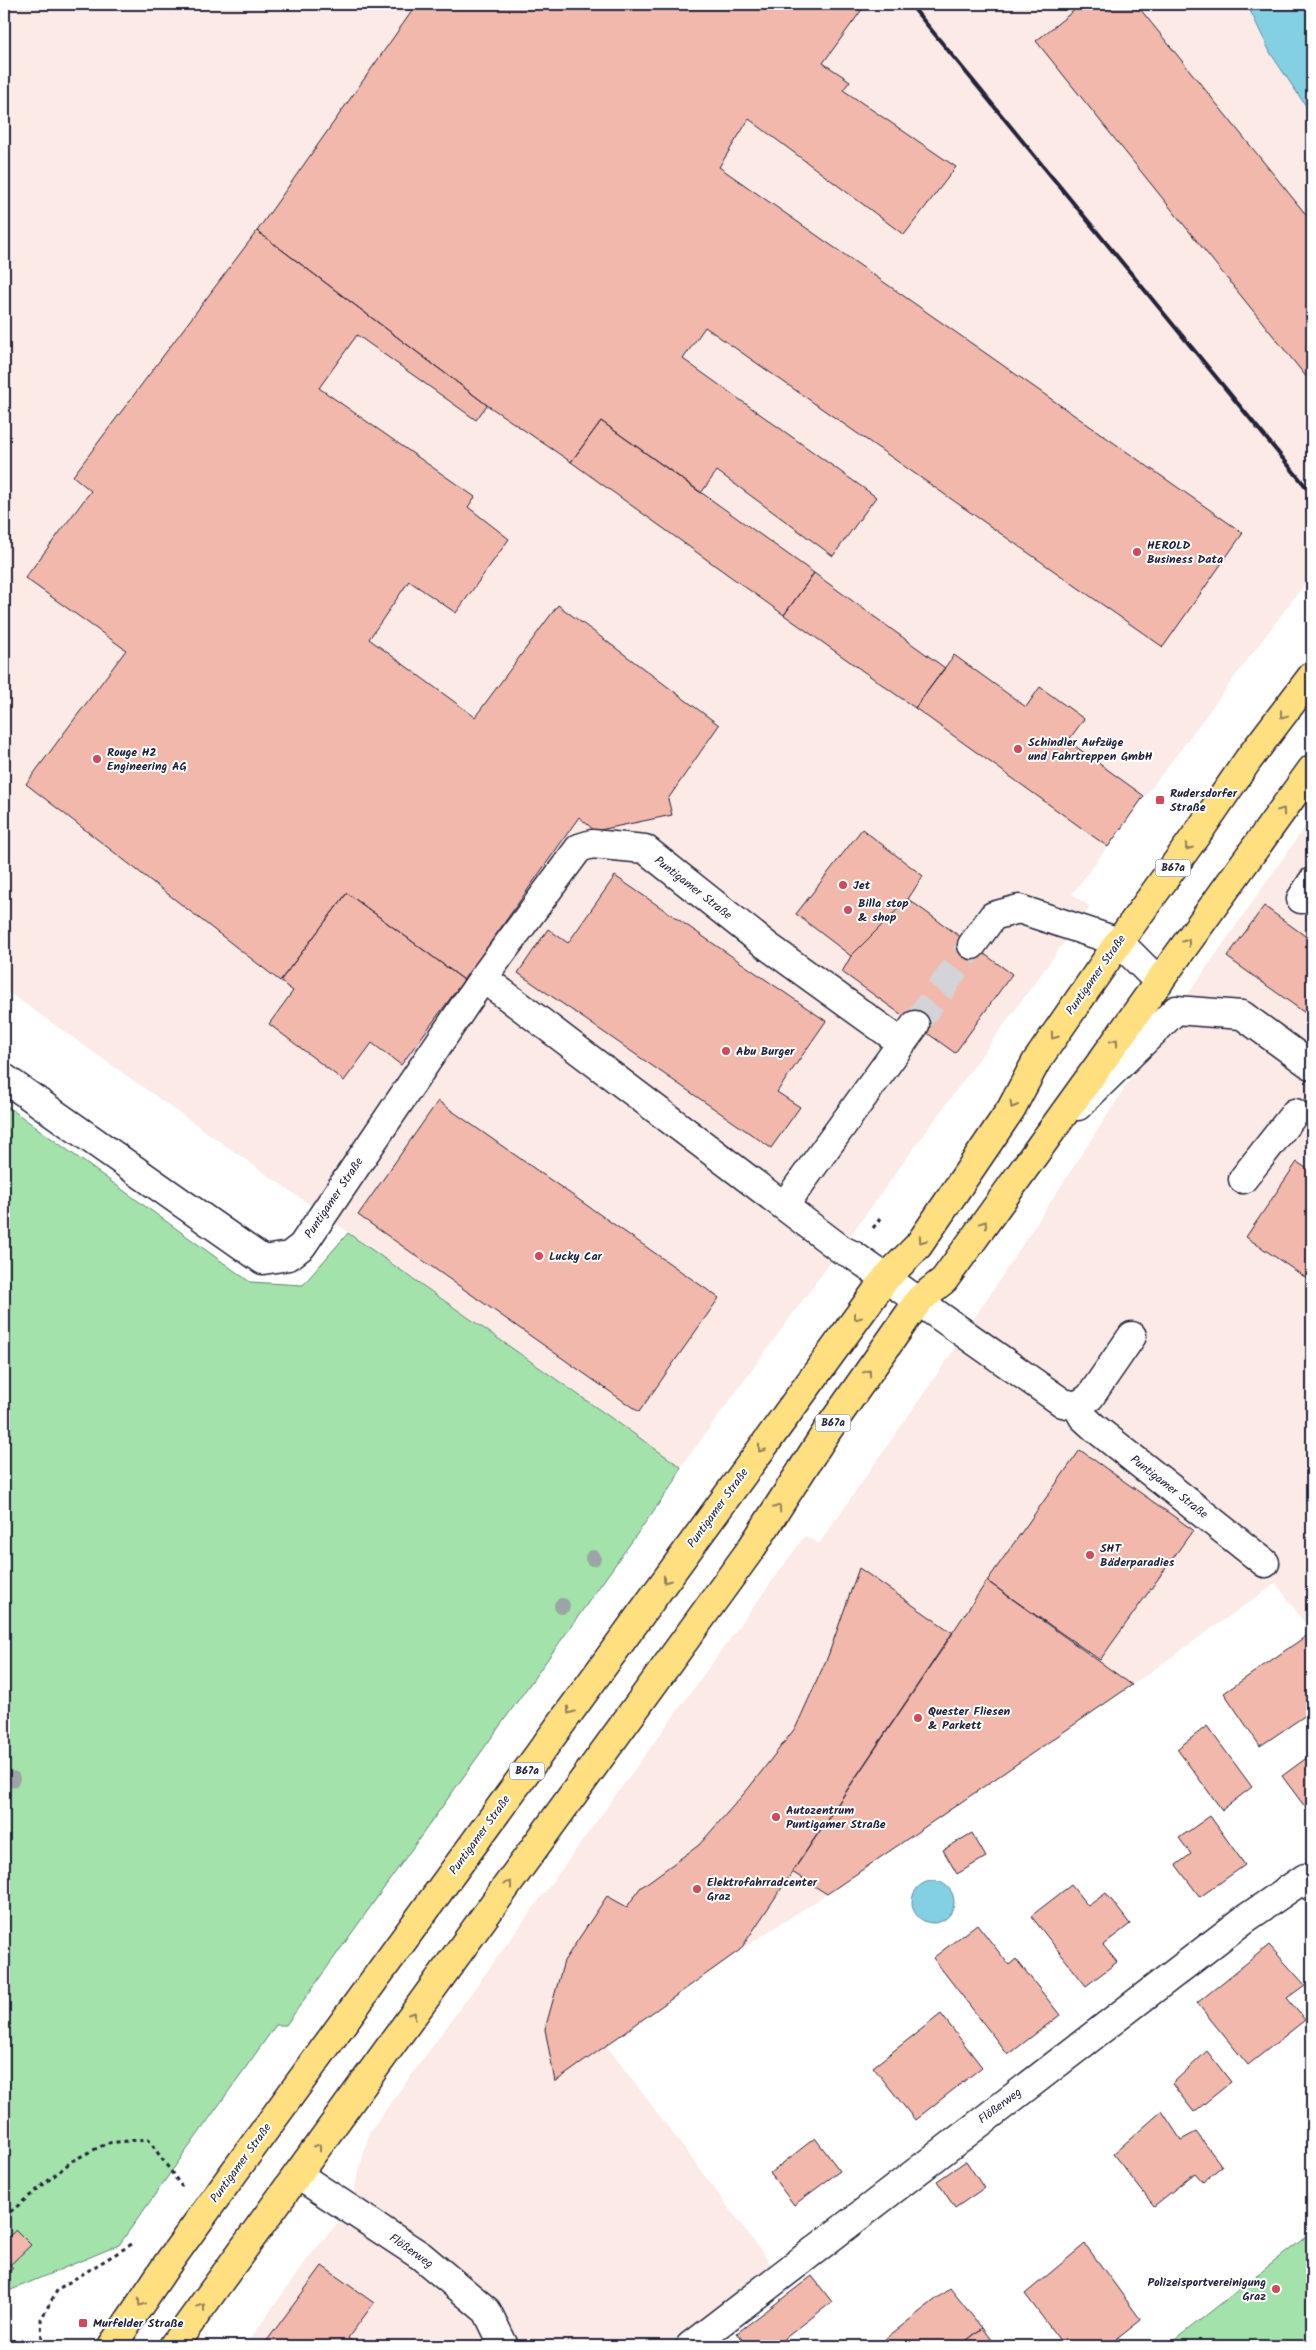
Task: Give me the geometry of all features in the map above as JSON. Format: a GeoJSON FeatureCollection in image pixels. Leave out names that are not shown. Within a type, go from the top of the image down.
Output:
{"type":"FeatureCollection","features":[{"type":"Feature","properties":{"kind":"main road","name":"Puntigamer Straße"},"geometry":{"type":"LineString","coordinates":[[112,2346],[180,2247],[886,1278],[918,1246],[1011,1109],[1036,1062],[1248,760],[1312,676]]}},
{"type":"Feature","properties":{"kind":"main road","name":"B67a"},"geometry":{"type":"LineString","coordinates":[[173,2346],[746,1557],[827,1431],[918,1300],[944,1280],[1312,769]]}},
{"type":"Feature","properties":{"kind":"street","name":"Puntigamer Straße"},"geometry":{"type":"LineString","coordinates":[[4,1078],[263,1260],[289,1256],[302,1246],[483,978],[579,848],[592,844],[645,849],[766,944],[909,1034],[784,1206]]}},
{"type":"Feature","properties":{"kind":"street"},"geometry":{"type":"LineString","coordinates":[[972,945],[994,916],[1019,909],[1086,933],[1119,942],[1159,982]]}},
{"type":"Feature","properties":{"kind":"street","name":"Puntigamer Straße"},"geometry":{"type":"LineString","coordinates":[[483,978],[842,1250],[918,1300],[1063,1403],[1077,1406],[1083,1417],[1095,1428],[1265,1563]]}},
{"type":"Feature","properties":{"kind":"street"},"geometry":{"type":"LineString","coordinates":[[1045,1138],[1176,1010],[1242,1016],[1312,1066]]}},
{"type":"Feature","properties":{"kind":"street"},"geometry":{"type":"LineString","coordinates":[[1243,1179],[1295,1114]]}},
{"type":"Feature","properties":{"kind":"street"},"geometry":{"type":"LineString","coordinates":[[1077,1406],[1090,1397],[1132,1336]]}},
{"type":"Feature","properties":{"kind":"street","name":"Flößerweg"},"geometry":{"type":"LineString","coordinates":[[690,2346],[1245,1919],[1305,1878],[1312,1887]]}},
{"type":"Feature","properties":{"kind":"street","name":"Flößerweg"},"geometry":{"type":"LineString","coordinates":[[298,2175],[421,2256],[488,2311],[504,2346]]}},
{"type":"Feature","properties":{"kind":"path"},"geometry":{"type":"LineString","coordinates":[[4,2217],[72,2161],[107,2143],[148,2139],[182,2188]]}},
{"type":"Feature","properties":{"kind":"path"},"geometry":{"type":"LineString","coordinates":[[42,2346],[41,2319],[58,2289],[132,2244]]}},
{"type":"Feature","properties":{"kind":"shaded area"},"geometry":{"type":"Polygon","coordinates":[[[4,4],[1247,4],[1271,54],[1312,115],[1312,574],[1072,894],[1090,907],[681,1467],[4,989],[4,4]]]}},
{"type":"Feature","properties":{"kind":"shaded area"},"geometry":{"type":"Polygon","coordinates":[[[1312,817],[1312,1633],[1276,1583],[1132,1685],[827,1894],[740,1950],[606,2045],[780,2276],[690,2346],[245,2346],[309,2257],[349,2209],[369,2133],[805,1536],[819,1544],[947,1360],[1163,1030],[1312,817]]]}},
{"type":"Feature","properties":{"kind":"green space"},"geometry":{"type":"Polygon","coordinates":[[[4,1104],[250,1282],[303,1285],[348,1233],[681,1467],[675,1481],[286,2025],[276,2025],[119,2245],[4,2293],[4,1104]]]}},
{"type":"Feature","properties":{"kind":"green space","name":"Polizeisportvereinigung Graz"},"geometry":{"type":"Polygon","coordinates":[[[1312,2232],[1312,2346],[1167,2346],[1312,2232]]]}},
{"type":"Feature","properties":{"kind":"water"},"geometry":{"type":"Polygon","coordinates":[[[1247,4],[1312,4],[1312,115],[1271,54],[1247,4]]]}},
{"type":"Feature","properties":{"kind":"water"},"geometry":{"type":"Polygon","coordinates":[[[937,1881],[945,1884],[951,1890],[954,1902],[951,1914],[945,1920],[929,1923],[921,1920],[915,1914],[912,1898],[915,1890],[921,1884],[937,1881]]]}},
{"type":"Feature","properties":{"kind":"building"},"geometry":{"type":"Polygon","coordinates":[[[417,4],[866,4],[823,63],[850,81],[843,90],[956,167],[904,235],[749,119],[719,167],[1243,533],[1163,647],[705,327],[683,359],[876,497],[833,556],[717,471],[701,493],[601,421],[571,462],[487,405],[257,231],[417,4]]]}},
{"type":"Feature","properties":{"kind":"building"},"geometry":{"type":"Polygon","coordinates":[[[1082,4],[1136,4],[1312,222],[1312,384],[1036,41],[1082,4]]]}},
{"type":"Feature","properties":{"kind":"building"},"geometry":{"type":"Polygon","coordinates":[[[257,231],[487,405],[476,420],[357,335],[319,388],[475,497],[468,507],[509,539],[456,613],[409,581],[369,639],[475,717],[558,605],[719,725],[668,799],[672,815],[595,831],[579,817],[464,980],[347,893],[280,981],[26,784],[126,650],[25,578],[91,491],[73,476],[257,231]]]}},
{"type":"Feature","properties":{"kind":"building"},"geometry":{"type":"Polygon","coordinates":[[[601,421],[814,573],[784,615],[571,462],[601,421]]]}},
{"type":"Feature","properties":{"kind":"building"},"geometry":{"type":"Polygon","coordinates":[[[814,573],[945,668],[915,708],[784,615],[814,573]]]}},
{"type":"Feature","properties":{"kind":"building"},"geometry":{"type":"Polygon","coordinates":[[[954,655],[1026,707],[1040,687],[1084,719],[1068,741],[1144,796],[1108,847],[915,708],[954,655]]]}},
{"type":"Feature","properties":{"kind":"building"},"geometry":{"type":"Polygon","coordinates":[[[862,829],[923,876],[908,899],[851,956],[796,914],[862,829]]]}},
{"type":"Feature","properties":{"kind":"building"},"geometry":{"type":"Polygon","coordinates":[[[615,876],[826,1021],[777,1092],[800,1107],[771,1148],[518,973],[548,929],[568,943],[615,876]]]}},
{"type":"Feature","properties":{"kind":"building"},"geometry":{"type":"Polygon","coordinates":[[[347,893],[464,980],[401,1065],[372,1043],[344,1081],[269,1024],[293,991],[280,981],[347,893]]]}},
{"type":"Feature","properties":{"kind":"building"},"geometry":{"type":"Polygon","coordinates":[[[908,899],[1012,974],[955,1053],[842,972],[851,956],[908,899]]]}},
{"type":"Feature","properties":{"kind":"building"},"geometry":{"type":"Polygon","coordinates":[[[1264,906],[1312,941],[1312,1018],[1227,957],[1264,906]]]}},
{"type":"Feature","properties":{"kind":"building","name":"Lucky Car"},"geometry":{"type":"Polygon","coordinates":[[[438,1101],[719,1298],[639,1412],[358,1215],[438,1101]]]}},
{"type":"Feature","properties":{"kind":"building"},"geometry":{"type":"Polygon","coordinates":[[[1297,1162],[1312,1172],[1312,1282],[1246,1237],[1297,1162]]]}},
{"type":"Feature","properties":{"kind":"building"},"geometry":{"type":"Polygon","coordinates":[[[1312,1350],[1312,1364],[1305,1360],[1312,1350]]]}},
{"type":"Feature","properties":{"kind":"building","name":"SHT Bäderparadies"},"geometry":{"type":"Polygon","coordinates":[[[1080,1450],[1193,1530],[1100,1660],[987,1581],[1080,1450]]]}},
{"type":"Feature","properties":{"kind":"building","name":"Autozentrum Puntigamer Straße"},"geometry":{"type":"Polygon","coordinates":[[[859,1568],[953,1633],[740,1950],[555,2082],[545,2029],[564,1961],[607,1896],[627,1907],[640,1888],[699,1845],[748,1789],[796,1727],[828,1656],[859,1568]]]}},
{"type":"Feature","properties":{"kind":"building"},"geometry":{"type":"Polygon","coordinates":[[[987,1581],[1132,1685],[827,1894],[792,1872],[987,1581]]]}},
{"type":"Feature","properties":{"kind":"building"},"geometry":{"type":"Polygon","coordinates":[[[1309,1634],[1312,1639],[1312,1711],[1260,1746],[1224,1693],[1309,1634]]]}},
{"type":"Feature","properties":{"kind":"building"},"geometry":{"type":"Polygon","coordinates":[[[1207,1726],[1252,1787],[1222,1810],[1177,1749],[1207,1726]]]}},
{"type":"Feature","properties":{"kind":"building"},"geometry":{"type":"Polygon","coordinates":[[[1312,1754],[1312,1813],[1311,1815],[1282,1776],[1312,1754]]]}},
{"type":"Feature","properties":{"kind":"building"},"geometry":{"type":"Polygon","coordinates":[[[1210,1816],[1245,1865],[1200,1897],[1176,1865],[1191,1854],[1179,1838],[1210,1816]]]}},
{"type":"Feature","properties":{"kind":"building"},"geometry":{"type":"Polygon","coordinates":[[[972,1833],[986,1857],[957,1874],[943,1850],[972,1833]]]}},
{"type":"Feature","properties":{"kind":"building"},"geometry":{"type":"Polygon","coordinates":[[[1071,1885],[1088,1906],[1106,1893],[1130,1924],[1103,1945],[1117,1962],[1086,1986],[1031,1916],[1071,1885]]]}},
{"type":"Feature","properties":{"kind":"building"},"geometry":{"type":"Polygon","coordinates":[[[977,1924],[1009,1965],[1016,1959],[1060,2015],[1008,2055],[933,1958],[977,1924]]]}},
{"type":"Feature","properties":{"kind":"building"},"geometry":{"type":"Polygon","coordinates":[[[1269,1945],[1305,1985],[1287,1998],[1305,2020],[1248,2065],[1197,2003],[1269,1945]]]}},
{"type":"Feature","properties":{"kind":"building"},"geometry":{"type":"Polygon","coordinates":[[[941,2014],[982,2067],[915,2120],[873,2067],[941,2014]]]}},
{"type":"Feature","properties":{"kind":"building"},"geometry":{"type":"Polygon","coordinates":[[[1207,2051],[1231,2082],[1194,2112],[1172,2084],[1207,2051]]]}},
{"type":"Feature","properties":{"kind":"building"},"geometry":{"type":"Polygon","coordinates":[[[1162,2111],[1181,2140],[1196,2132],[1222,2166],[1203,2182],[1195,2173],[1154,2206],[1113,2154],[1162,2111]]]}},
{"type":"Feature","properties":{"kind":"building"},"geometry":{"type":"Polygon","coordinates":[[[815,2138],[840,2171],[794,2205],[770,2173],[815,2138]]]}},
{"type":"Feature","properties":{"kind":"building"},"geometry":{"type":"Polygon","coordinates":[[[966,2161],[984,2188],[955,2208],[937,2181],[966,2161]]]}},
{"type":"Feature","properties":{"kind":"building"},"geometry":{"type":"Polygon","coordinates":[[[16,2230],[31,2245],[10,2265],[4,2258],[4,2241],[16,2230]]]}},
{"type":"Feature","properties":{"kind":"building"},"geometry":{"type":"Polygon","coordinates":[[[1085,2244],[1141,2320],[1108,2346],[1064,2346],[1025,2294],[1085,2244]]]}},
{"type":"Feature","properties":{"kind":"building"},"geometry":{"type":"Polygon","coordinates":[[[4,2258],[13,2268],[4,2276],[4,2258]]]}},
{"type":"Feature","properties":{"kind":"building"},"geometry":{"type":"Polygon","coordinates":[[[322,2266],[374,2303],[348,2338],[359,2346],[263,2346],[322,2266]]]}},
{"type":"Feature","properties":{"kind":"building"},"geometry":{"type":"Polygon","coordinates":[[[812,2276],[832,2302],[775,2346],[747,2346],[737,2333],[812,2276]]]}},
{"type":"Feature","properties":{"kind":"building"},"geometry":{"type":"Polygon","coordinates":[[[950,2288],[982,2328],[960,2346],[891,2346],[885,2339],[950,2288]]]}},
{"type":"Feature","properties":{"kind":"building"},"geometry":{"type":"Polygon","coordinates":[[[982,2328],[996,2346],[960,2346],[982,2328]]]}},
{"type":"Feature","properties":{"kind":"tunnel"},"geometry":{"type":"LineString","coordinates":[[915,1025],[972,945]]}},
{"type":"Feature","properties":{"kind":"railway"},"geometry":{"type":"LineString","coordinates":[[910,4],[1312,494]]}},
{"type":"Feature","properties":{"kind":"place","name":"HEROLD Business Data"},"geometry":{"type":"Point","coordinates":[1137,552]}},
{"type":"Feature","properties":{"kind":"place","name":"Schindler Aufzüge und Fahrtreppen GmbH"},"geometry":{"type":"Point","coordinates":[1018,749]}},
{"type":"Feature","properties":{"kind":"place","name":"Rouge H2 Engineering AG"},"geometry":{"type":"Point","coordinates":[97,759]}},
{"type":"Feature","properties":{"kind":"place","name":"Rudersdorfer Straße"},"geometry":{"type":"Point","coordinates":[1160,800]}},
{"type":"Feature","properties":{"kind":"place","name":"Jet"},"geometry":{"type":"Point","coordinates":[843,885]}},
{"type":"Feature","properties":{"kind":"place","name":"Billa stop & shop"},"geometry":{"type":"Point","coordinates":[848,910]}},
{"type":"Feature","properties":{"kind":"place","name":"Abu Burger"},"geometry":{"type":"Point","coordinates":[726,1051]}},
{"type":"Feature","properties":{"kind":"place","name":"Lucky Car"},"geometry":{"type":"Point","coordinates":[539,1256]}},
{"type":"Feature","properties":{"kind":"place","name":"SHT Bäderparadies"},"geometry":{"type":"Point","coordinates":[1090,1555]}},
{"type":"Feature","properties":{"kind":"place","name":"Quester Fliesen & Parkett"},"geometry":{"type":"Point","coordinates":[918,1718]}},
{"type":"Feature","properties":{"kind":"place","name":"Autozentrum Puntigamer Straße"},"geometry":{"type":"Point","coordinates":[776,1817]}},
{"type":"Feature","properties":{"kind":"place","name":"Elektrofahrradcenter Graz"},"geometry":{"type":"Point","coordinates":[697,1889]}},
{"type":"Feature","properties":{"kind":"place","name":"Polizeisportvereinigung Graz"},"geometry":{"type":"Point","coordinates":[1276,2289]}},
{"type":"Feature","properties":{"kind":"place","name":"Murfelder Straße"},"geometry":{"type":"Point","coordinates":[83,2323]}}]}
